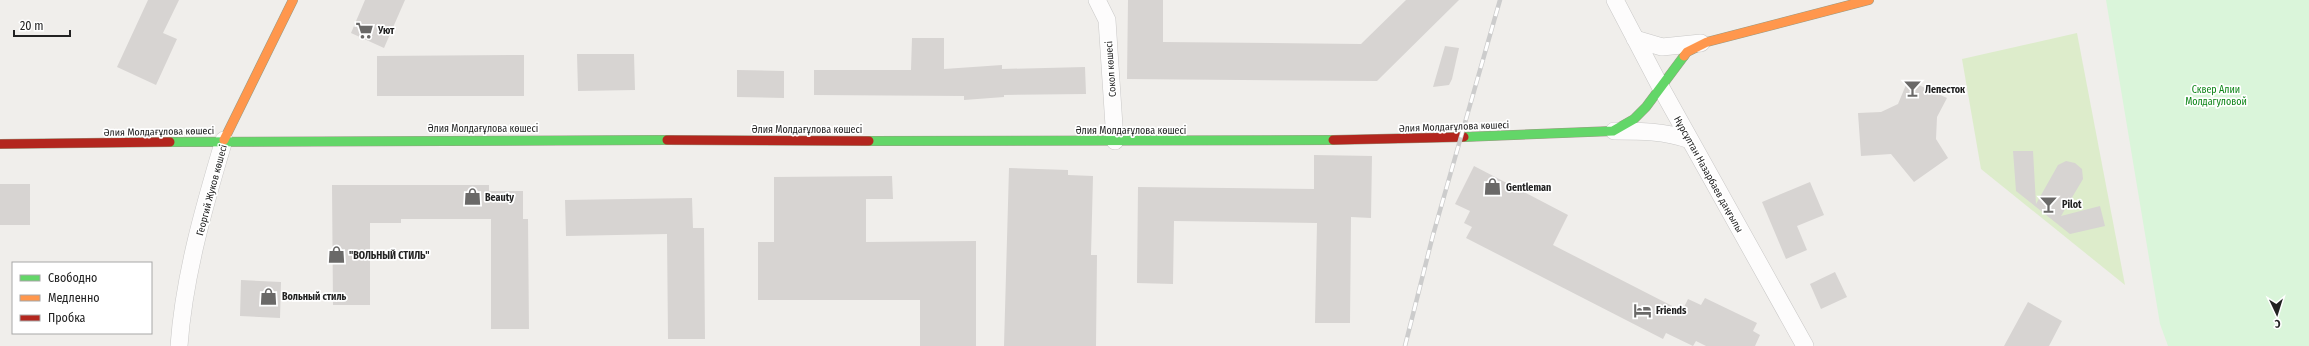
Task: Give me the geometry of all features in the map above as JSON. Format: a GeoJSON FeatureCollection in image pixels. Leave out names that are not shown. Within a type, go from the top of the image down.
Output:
{"type":"FeatureCollection","features":[{"type":"Feature","properties":{"kind":"main road","name":"Георгий Жуков көшесі"},"geometry":{"type":"LineString","coordinates":[[224,140],[293,0]]}},
{"type":"Feature","properties":{"kind":"main road"},"geometry":{"type":"LineString","coordinates":[[1613,131],[1634,119],[1687,52],[1707,42],[1868,0]]}},
{"type":"Feature","properties":{"kind":"main road","name":"Әлия Молдағұлова көшесі"},"geometry":{"type":"LineString","coordinates":[[0,144],[224,140],[572,139],[1115,141],[1454,138],[1613,131]]}},
{"type":"Feature","properties":{"kind":"street","name":"Сокол көшесі"},"geometry":{"type":"LineString","coordinates":[[1097,0],[1107,20],[1115,141]]}},
{"type":"Feature","properties":{"kind":"street","name":"Нұрсұлтан Назарбаев даңғылы"},"geometry":{"type":"LineString","coordinates":[[1615,0],[1660,86],[1805,346]]}},
{"type":"Feature","properties":{"kind":"street"},"geometry":{"type":"LineString","coordinates":[[1635,39],[1662,47],[1707,42]]}},
{"type":"Feature","properties":{"kind":"street"},"geometry":{"type":"LineString","coordinates":[[1613,131],[1650,130],[1672,134],[1690,140]]}},
{"type":"Feature","properties":{"kind":"street","name":"Георгий Жуков көшесі"},"geometry":{"type":"LineString","coordinates":[[179,346],[182,309],[204,207],[224,140]]}},
{"type":"Feature","properties":{"kind":"green space","name":"Сквер Алии Молдагуловой"},"geometry":{"type":"Polygon","coordinates":[[[2106,0],[2309,0],[2309,346],[2168,346],[2160,324],[2106,0]]]}},
{"type":"Feature","properties":{"kind":"green space"},"geometry":{"type":"Polygon","coordinates":[[[2077,33],[2125,285],[1981,169],[1962,59],[2077,33]]]}},
{"type":"Feature","properties":{"kind":"building"},"geometry":{"type":"Polygon","coordinates":[[[148,0],[179,0],[163,33],[177,39],[156,85],[117,67],[148,0]]]}},
{"type":"Feature","properties":{"kind":"building"},"geometry":{"type":"Polygon","coordinates":[[[365,0],[405,0],[384,48],[351,33],[365,0]]]}},
{"type":"Feature","properties":{"kind":"building"},"geometry":{"type":"Polygon","coordinates":[[[1128,0],[1163,0],[1163,42],[1361,44],[1406,0],[1459,0],[1377,81],[1127,79],[1128,0]]]}},
{"type":"Feature","properties":{"kind":"building"},"geometry":{"type":"Polygon","coordinates":[[[912,38],[944,38],[944,69],[1002,65],[1002,69],[1085,67],[1086,94],[1004,95],[1004,97],[964,100],[964,96],[814,95],[814,70],[911,70],[912,38]]]}},
{"type":"Feature","properties":{"kind":"building"},"geometry":{"type":"Polygon","coordinates":[[[1445,46],[1459,48],[1452,79],[1449,85],[1433,87],[1445,46]]]}},
{"type":"Feature","properties":{"kind":"building"},"geometry":{"type":"Polygon","coordinates":[[[577,54],[634,54],[635,90],[578,91],[577,54]]]}},
{"type":"Feature","properties":{"kind":"building"},"geometry":{"type":"Polygon","coordinates":[[[524,55],[524,96],[377,96],[377,56],[524,55]]]}},
{"type":"Feature","properties":{"kind":"building"},"geometry":{"type":"Polygon","coordinates":[[[737,70],[784,71],[784,98],[737,97],[737,70]]]}},
{"type":"Feature","properties":{"kind":"building"},"geometry":{"type":"Polygon","coordinates":[[[1908,80],[1947,98],[1937,117],[1936,139],[1948,158],[1914,182],[1891,154],[1861,156],[1858,113],[1881,112],[1898,104],[1908,80]]]}},
{"type":"Feature","properties":{"kind":"building"},"geometry":{"type":"Polygon","coordinates":[[[2013,151],[2033,151],[2036,204],[2058,165],[2066,161],[2075,163],[2082,169],[2083,179],[2061,216],[2100,206],[2105,226],[2070,234],[2016,191],[2013,151]]]}},
{"type":"Feature","properties":{"kind":"building"},"geometry":{"type":"Polygon","coordinates":[[[1314,155],[1372,156],[1371,218],[1351,217],[1350,323],[1315,323],[1317,223],[1174,221],[1173,284],[1137,283],[1138,187],[1314,189],[1314,155]]]}},
{"type":"Feature","properties":{"kind":"building"},"geometry":{"type":"Polygon","coordinates":[[[1474,166],[1568,215],[1553,245],[1682,311],[1688,299],[1701,305],[1705,298],[1757,323],[1753,331],[1760,335],[1755,346],[1706,346],[1696,341],[1693,346],[1666,333],[1663,339],[1466,238],[1472,227],[1464,223],[1470,211],[1455,204],[1474,166]]]}},
{"type":"Feature","properties":{"kind":"building"},"geometry":{"type":"Polygon","coordinates":[[[1009,168],[1068,170],[1068,175],[1093,176],[1091,255],[1097,255],[1096,346],[1004,346],[1009,168]]]}},
{"type":"Feature","properties":{"kind":"building"},"geometry":{"type":"Polygon","coordinates":[[[892,176],[893,199],[866,199],[866,242],[976,241],[976,346],[920,346],[920,300],[758,300],[758,242],[774,242],[774,177],[892,176]]]}},
{"type":"Feature","properties":{"kind":"building"},"geometry":{"type":"Polygon","coordinates":[[[1810,182],[1824,215],[1797,226],[1807,250],[1786,259],[1762,202],[1810,182]]]}},
{"type":"Feature","properties":{"kind":"building"},"geometry":{"type":"Polygon","coordinates":[[[0,184],[30,184],[30,225],[0,225],[0,184]]]}},
{"type":"Feature","properties":{"kind":"building"},"geometry":{"type":"Polygon","coordinates":[[[332,185],[489,185],[489,191],[523,191],[523,219],[528,219],[529,329],[491,329],[491,219],[401,219],[401,223],[370,223],[370,305],[333,305],[332,185]]]}},
{"type":"Feature","properties":{"kind":"building"},"geometry":{"type":"Polygon","coordinates":[[[692,198],[693,228],[704,228],[705,339],[668,339],[667,234],[566,236],[565,200],[692,198]]]}},
{"type":"Feature","properties":{"kind":"building"},"geometry":{"type":"Polygon","coordinates":[[[1835,272],[1847,297],[1821,309],[1810,284],[1835,272]]]}},
{"type":"Feature","properties":{"kind":"building"},"geometry":{"type":"Polygon","coordinates":[[[241,280],[281,282],[280,318],[240,316],[241,280]]]}},
{"type":"Feature","properties":{"kind":"building"},"geometry":{"type":"Polygon","coordinates":[[[2028,302],[2062,321],[2049,346],[2004,346],[2028,302]]]}},
{"type":"Feature","properties":{"kind":"railway"},"geometry":{"type":"LineString","coordinates":[[1405,346],[1433,235],[1500,0]]}},
{"type":"Feature","properties":{"kind":"traffic: fast"},"geometry":{"type":"LineString","coordinates":[[1464,137],[1613,131],[1634,119],[1646,107],[1684,56]]}},
{"type":"Feature","properties":{"kind":"traffic: fast"},"geometry":{"type":"LineString","coordinates":[[170,142],[667,140]]}},
{"type":"Feature","properties":{"kind":"traffic: fast"},"geometry":{"type":"LineString","coordinates":[[869,141],[1333,140]]}},
{"type":"Feature","properties":{"kind":"traffic: slow"},"geometry":{"type":"LineString","coordinates":[[224,140],[293,0]]}},
{"type":"Feature","properties":{"kind":"traffic: slow"},"geometry":{"type":"LineString","coordinates":[[1684,56],[1687,52],[1707,42],[1869,0]]}},
{"type":"Feature","properties":{"kind":"traffic: jam"},"geometry":{"type":"LineString","coordinates":[[1333,140],[1464,137]]}},
{"type":"Feature","properties":{"kind":"traffic: jam"},"geometry":{"type":"LineString","coordinates":[[667,140],[869,141]]}},
{"type":"Feature","properties":{"kind":"traffic: jam"},"geometry":{"type":"LineString","coordinates":[[0,144],[170,142]]}},
{"type":"Feature","properties":{"kind":"place","name":"Уют"},"geometry":{"type":"Point","coordinates":[365,30]}},
{"type":"Feature","properties":{"kind":"place","name":"Лепесток"},"geometry":{"type":"Point","coordinates":[1912,89]}},
{"type":"Feature","properties":{"kind":"place","name":"Gentleman"},"geometry":{"type":"Point","coordinates":[1493,187]}},
{"type":"Feature","properties":{"kind":"place","name":"Beauty"},"geometry":{"type":"Point","coordinates":[472,197]}},
{"type":"Feature","properties":{"kind":"place","name":"Pilot"},"geometry":{"type":"Point","coordinates":[2049,204]}},
{"type":"Feature","properties":{"kind":"place","name":"\"ВОЛЬНЫЙ СТИЛЬ\""},"geometry":{"type":"Point","coordinates":[336,255]}},
{"type":"Feature","properties":{"kind":"place","name":"Вольный стиль"},"geometry":{"type":"Point","coordinates":[269,296]}},
{"type":"Feature","properties":{"kind":"place","name":"Friends"},"geometry":{"type":"Point","coordinates":[1643,310]}}]}
